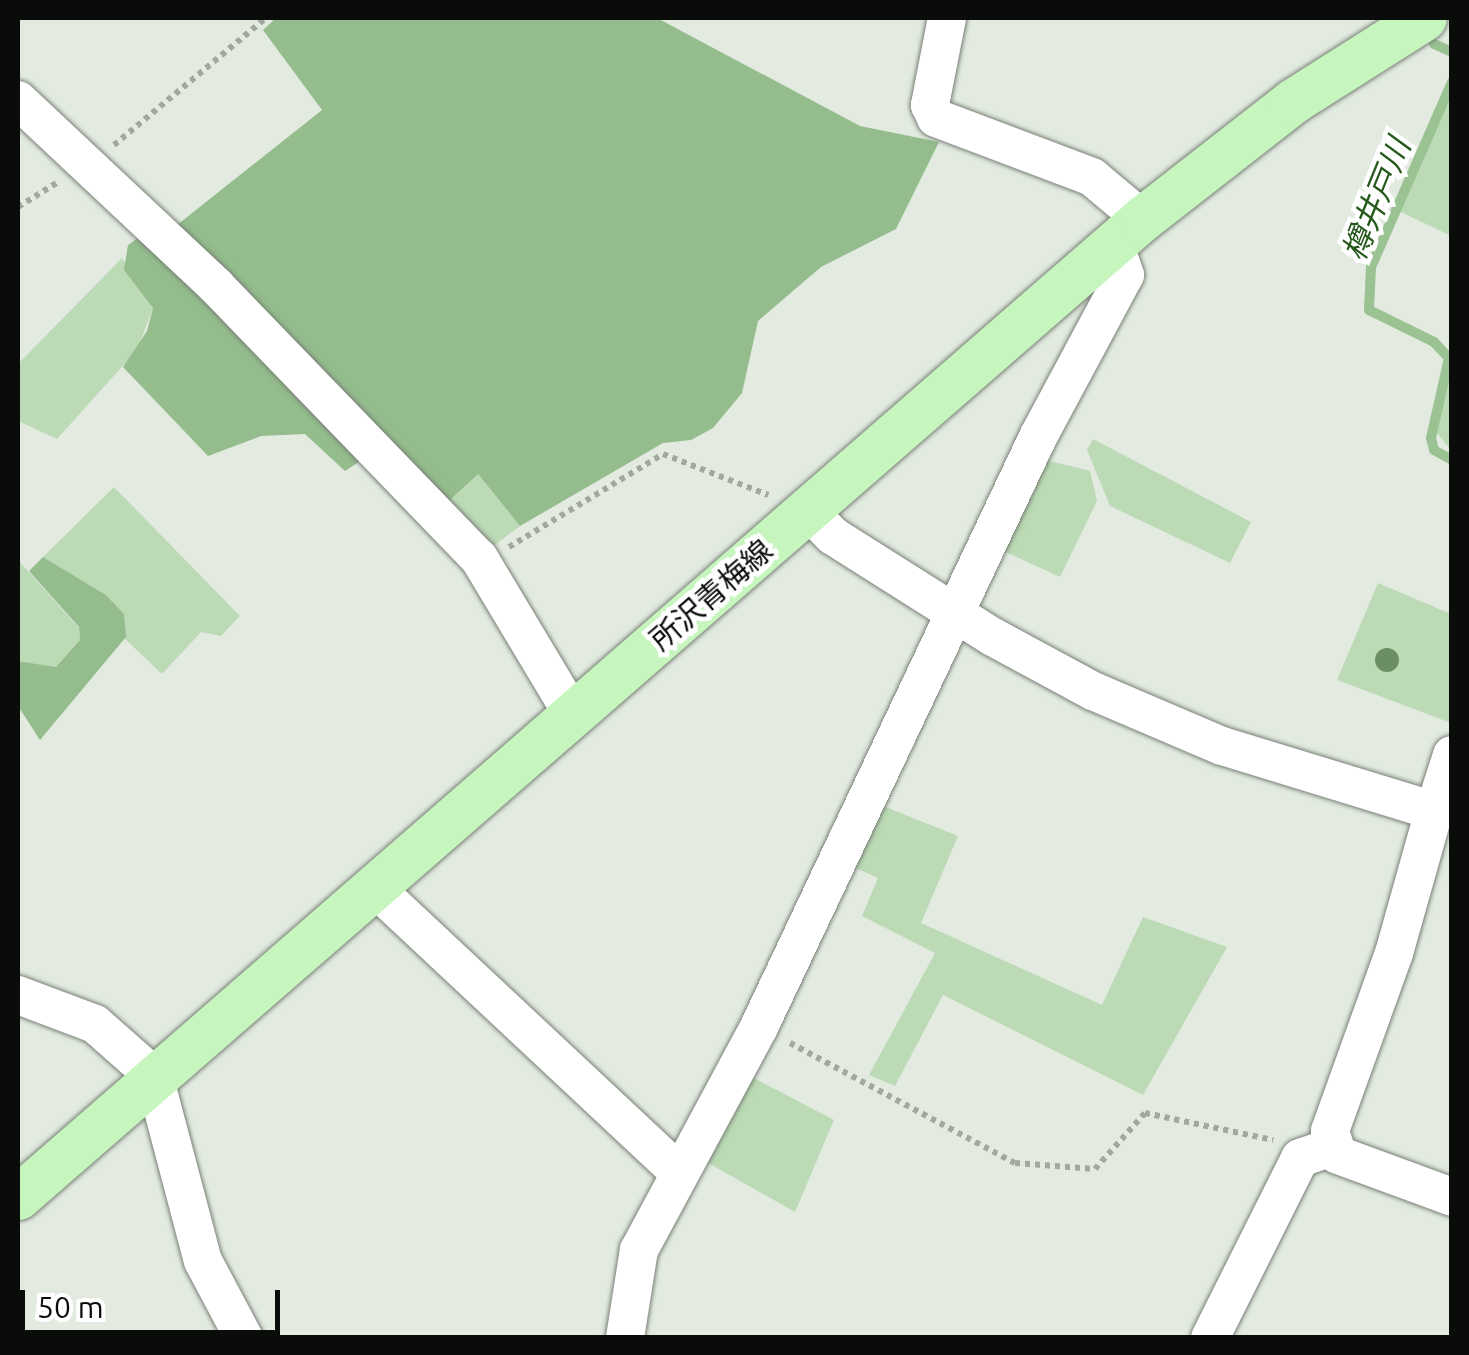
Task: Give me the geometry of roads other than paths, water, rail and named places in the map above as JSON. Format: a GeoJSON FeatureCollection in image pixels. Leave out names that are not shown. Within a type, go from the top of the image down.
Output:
{"type":"FeatureCollection","features":[{"type":"Feature","properties":{"kind":"main road","name":"所沢青梅線"},"geometry":{"type":"LineString","coordinates":[[18,1197],[1128,231],[1293,101],[1409,21]]}},
{"type":"Feature","properties":{"kind":"street"},"geometry":{"type":"LineString","coordinates":[[626,1338],[639,1250],[759,1027],[954,611],[1125,275],[1128,231],[1092,177],[936,118],[930,106],[947,18]]}},
{"type":"Feature","properties":{"kind":"street"},"geometry":{"type":"LineString","coordinates":[[18,100],[289,359],[484,565],[573,715]]}},
{"type":"Feature","properties":{"kind":"street"},"geometry":{"type":"LineString","coordinates":[[808,511],[833,536],[1093,691],[1222,746],[1434,811]]}},
{"type":"Feature","properties":{"kind":"street"},"geometry":{"type":"LineString","coordinates":[[1210,1338],[1300,1158],[1322,1148],[1330,1132],[1394,953],[1452,756]]}},
{"type":"Feature","properties":{"kind":"street"},"geometry":{"type":"LineString","coordinates":[[376,888],[678,1172]]}},
{"type":"Feature","properties":{"kind":"street"},"geometry":{"type":"LineString","coordinates":[[18,995],[96,1024],[136,1052],[154,1076],[203,1261],[244,1338]]}},
{"type":"Feature","properties":{"kind":"street"},"geometry":{"type":"LineString","coordinates":[[1322,1148],[1452,1196]]}},
{"type":"Feature","properties":{"kind":"waterway"},"geometry":{"type":"LineString","coordinates":[[1434,44],[1452,52]]}},
{"type":"Feature","properties":{"kind":"waterway","name":"樽井戸川"},"geometry":{"type":"LineString","coordinates":[[1452,82],[1371,267],[1369,310],[1434,342],[1449,358],[1431,438],[1434,450],[1452,460]]}}]}
